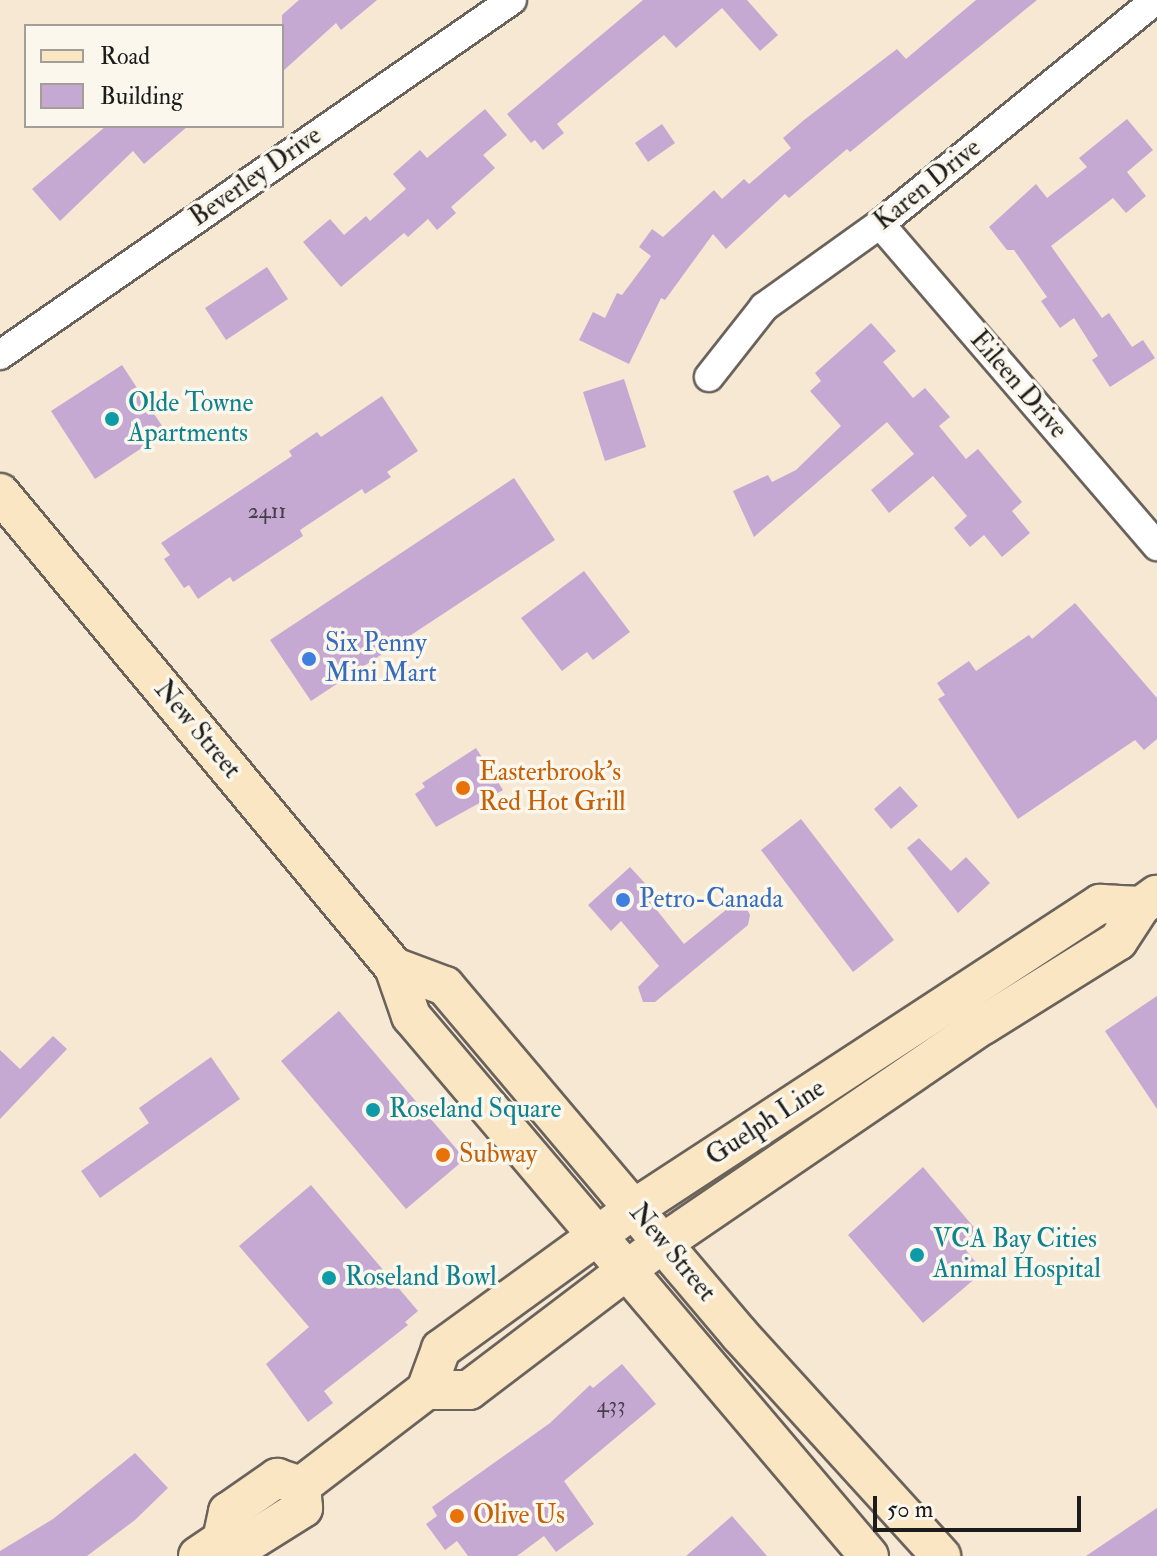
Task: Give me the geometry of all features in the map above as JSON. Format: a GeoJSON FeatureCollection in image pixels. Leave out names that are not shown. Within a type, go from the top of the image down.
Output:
{"type":"FeatureCollection","features":[{"type":"Feature","properties":{"kind":"main road","name":"New Street"},"geometry":{"type":"LineString","coordinates":[[0,493],[394,967],[411,1016],[869,1556]]}},
{"type":"Feature","properties":{"kind":"main road","name":"Guelph Line"},"geometry":{"type":"LineString","coordinates":[[1149,900],[1118,941],[983,1025],[663,1243],[469,1390],[426,1390],[441,1349],[635,1208],[1100,904],[1149,900]]}},
{"type":"Feature","properties":{"kind":"main road","name":"New Street"},"geometry":{"type":"LineString","coordinates":[[394,967],[445,986],[663,1243],[941,1556]]}},
{"type":"Feature","properties":{"kind":"main road"},"geometry":{"type":"LineString","coordinates":[[210,1548],[228,1512],[277,1478],[301,1486],[426,1390]]}},
{"type":"Feature","properties":{"kind":"street","name":"Beverley Drive"},"geometry":{"type":"LineString","coordinates":[[0,355],[512,0]]}},
{"type":"Feature","properties":{"kind":"street","name":"Karen Drive"},"geometry":{"type":"LineString","coordinates":[[709,377],[764,307],[880,224],[1156,0]]}},
{"type":"Feature","properties":{"kind":"street","name":"Eileen Drive"},"geometry":{"type":"LineString","coordinates":[[880,224],[1157,546]]}},
{"type":"Feature","properties":{"kind":"building"},"geometry":{"type":"Polygon","coordinates":[[[299,0],[377,0],[341,30],[336,23],[284,70],[282,15],[299,0]]]}},
{"type":"Feature","properties":{"kind":"building"},"geometry":{"type":"Polygon","coordinates":[[[643,0],[747,0],[778,35],[760,51],[722,8],[676,48],[664,35],[557,124],[564,133],[543,150],[535,140],[531,143],[507,114],[643,0]]]}},
{"type":"Feature","properties":{"kind":"building"},"geometry":{"type":"Polygon","coordinates":[[[976,0],[1037,0],[850,152],[847,149],[789,198],[785,194],[726,249],[713,234],[665,300],[661,298],[629,364],[579,340],[593,312],[605,318],[617,293],[622,295],[651,256],[639,247],[652,229],[663,237],[714,190],[722,199],[744,179],[749,184],[791,148],[783,138],[804,120],[897,49],[906,59],[976,0]]]}},
{"type":"Feature","properties":{"kind":"building"},"geometry":{"type":"Polygon","coordinates":[[[485,109],[507,135],[483,155],[495,168],[451,207],[456,213],[437,230],[428,219],[408,237],[404,233],[341,287],[303,242],[330,219],[344,235],[366,216],[370,221],[406,189],[393,174],[420,150],[427,158],[485,109]]]}},
{"type":"Feature","properties":{"kind":"building"},"geometry":{"type":"Polygon","coordinates":[[[1127,119],[1153,150],[1127,172],[1146,196],[1126,213],[1113,198],[1051,246],[1102,318],[1109,313],[1132,347],[1143,340],[1155,358],[1110,387],[1092,360],[1098,356],[1074,318],[1060,328],[1041,301],[1047,297],[1014,250],[1007,250],[989,227],[1036,184],[1047,198],[1087,167],[1079,158],[1127,119]]]}},
{"type":"Feature","properties":{"kind":"building"},"geometry":{"type":"Polygon","coordinates":[[[662,124],[675,143],[648,162],[635,143],[662,124]]]}},
{"type":"Feature","properties":{"kind":"building"},"geometry":{"type":"Polygon","coordinates":[[[104,128],[186,128],[144,164],[133,151],[60,221],[32,189],[104,128]]]}},
{"type":"Feature","properties":{"kind":"building"},"geometry":{"type":"Polygon","coordinates":[[[267,267],[288,299],[226,340],[205,308],[267,267]]]}},
{"type":"Feature","properties":{"kind":"building"},"geometry":{"type":"Polygon","coordinates":[[[871,323],[896,351],[883,362],[913,398],[925,388],[950,417],[939,426],[966,459],[978,449],[1022,502],[1012,511],[1030,533],[1002,557],[984,535],[970,547],[954,528],[967,516],[933,476],[889,513],[871,490],[914,454],[887,422],[754,537],[733,491],[768,475],[772,482],[796,470],[841,426],[810,391],[821,381],[815,373],[871,323]]]}},
{"type":"Feature","properties":{"kind":"building","name":"Olde Towne Apartments"},"geometry":{"type":"Polygon","coordinates":[[[122,365],[166,432],[95,479],[51,411],[122,365]]]}},
{"type":"Feature","properties":{"kind":"building"},"geometry":{"type":"Polygon","coordinates":[[[624,379],[646,447],[605,461],[583,392],[624,379]]]}},
{"type":"Feature","properties":{"kind":"building"},"geometry":{"type":"Polygon","coordinates":[[[382,396],[418,451],[387,472],[391,477],[365,494],[362,489],[300,530],[303,536],[233,582],[230,577],[198,599],[189,585],[184,588],[164,559],[170,555],[161,543],[292,456],[289,451],[317,432],[321,437],[382,396]]]}},
{"type":"Feature","properties":{"kind":"building"},"geometry":{"type":"Polygon","coordinates":[[[514,478],[555,540],[311,701],[270,640],[514,478]]]}},
{"type":"Feature","properties":{"kind":"building"},"geometry":{"type":"Polygon","coordinates":[[[584,571],[630,632],[593,660],[587,652],[562,671],[521,618],[584,571]]]}},
{"type":"Feature","properties":{"kind":"building"},"geometry":{"type":"Polygon","coordinates":[[[1075,603],[1157,698],[1157,739],[1144,750],[1135,740],[1018,819],[938,699],[945,695],[937,683],[969,661],[976,671],[1029,635],[1032,639],[1075,603]]]}},
{"type":"Feature","properties":{"kind":"building","name":"Easterbrook's Red Hot Grill"},"geometry":{"type":"Polygon","coordinates":[[[476,748],[503,790],[436,827],[415,794],[425,787],[422,783],[476,748]]]}},
{"type":"Feature","properties":{"kind":"building"},"geometry":{"type":"Polygon","coordinates":[[[900,786],[918,806],[891,829],[874,809],[900,786]]]}},
{"type":"Feature","properties":{"kind":"building"},"geometry":{"type":"Polygon","coordinates":[[[801,819],[894,940],[853,972],[761,850],[801,819]]]}},
{"type":"Feature","properties":{"kind":"building"},"geometry":{"type":"Polygon","coordinates":[[[919,838],[951,871],[966,857],[990,883],[958,913],[907,848],[919,838]]]}},
{"type":"Feature","properties":{"kind":"building"},"geometry":{"type":"Polygon","coordinates":[[[630,867],[653,892],[647,898],[684,944],[732,905],[745,905],[750,915],[748,925],[655,1002],[643,1002],[638,987],[659,966],[621,921],[611,931],[588,905],[630,867]]]}},
{"type":"Feature","properties":{"kind":"building"},"geometry":{"type":"Polygon","coordinates":[[[1157,996],[1157,1109],[1105,1031],[1157,996]]]}},
{"type":"Feature","properties":{"kind":"building","name":"Roseland Square"},"geometry":{"type":"Polygon","coordinates":[[[339,1011],[465,1159],[406,1209],[281,1061],[339,1011]]]}},
{"type":"Feature","properties":{"kind":"building"},"geometry":{"type":"Polygon","coordinates":[[[53,1036],[67,1049],[0,1119],[0,1050],[20,1069],[53,1036]]]}},
{"type":"Feature","properties":{"kind":"building"},"geometry":{"type":"Polygon","coordinates":[[[211,1057],[240,1099],[100,1198],[81,1171],[149,1123],[139,1108],[211,1057]]]}},
{"type":"Feature","properties":{"kind":"building","name":"VCA Bay Cities Animal Hospital"},"geometry":{"type":"Polygon","coordinates":[[[923,1167],[977,1231],[961,1244],[978,1265],[972,1270],[978,1276],[923,1323],[848,1235],[923,1167]]]}},
{"type":"Feature","properties":{"kind":"building","name":"Roseland Bowl"},"geometry":{"type":"Polygon","coordinates":[[[311,1185],[418,1311],[405,1322],[408,1325],[324,1391],[333,1403],[308,1422],[266,1364],[309,1327],[239,1246],[311,1185]]]}},
{"type":"Feature","properties":{"kind":"building"},"geometry":{"type":"Polygon","coordinates":[[[622,1364],[656,1404],[564,1481],[594,1524],[556,1552],[544,1536],[517,1556],[468,1556],[457,1541],[445,1550],[426,1524],[437,1516],[432,1507],[550,1423],[590,1385],[593,1388],[622,1364]]]}},
{"type":"Feature","properties":{"kind":"building"},"geometry":{"type":"Polygon","coordinates":[[[135,1453],[168,1488],[135,1520],[87,1556],[0,1556],[0,1551],[53,1519],[135,1453]]]}},
{"type":"Feature","properties":{"kind":"building"},"geometry":{"type":"Polygon","coordinates":[[[1157,1508],[1157,1556],[1086,1556],[1157,1508]]]}},
{"type":"Feature","properties":{"kind":"building"},"geometry":{"type":"Polygon","coordinates":[[[732,1516],[767,1556],[686,1556],[732,1516]]]}},
{"type":"Feature","properties":{"kind":"place","name":"Olde Towne Apartments"},"geometry":{"type":"Point","coordinates":[112,419]}},
{"type":"Feature","properties":{"kind":"place","name":"Six Penny Mini Mart"},"geometry":{"type":"Point","coordinates":[309,659]}},
{"type":"Feature","properties":{"kind":"place","name":"Easterbrook's Red Hot Grill"},"geometry":{"type":"Point","coordinates":[463,788]}},
{"type":"Feature","properties":{"kind":"place","name":"Petro-Canada"},"geometry":{"type":"Point","coordinates":[623,900]}},
{"type":"Feature","properties":{"kind":"place","name":"Roseland Square"},"geometry":{"type":"Point","coordinates":[373,1110]}},
{"type":"Feature","properties":{"kind":"place","name":"Subway"},"geometry":{"type":"Point","coordinates":[443,1155]}},
{"type":"Feature","properties":{"kind":"place","name":"VCA Bay Cities Animal Hospital"},"geometry":{"type":"Point","coordinates":[917,1255]}},
{"type":"Feature","properties":{"kind":"place","name":"Roseland Bowl"},"geometry":{"type":"Point","coordinates":[329,1278]}},
{"type":"Feature","properties":{"kind":"place","name":"Olive Us"},"geometry":{"type":"Point","coordinates":[457,1516]}}]}
